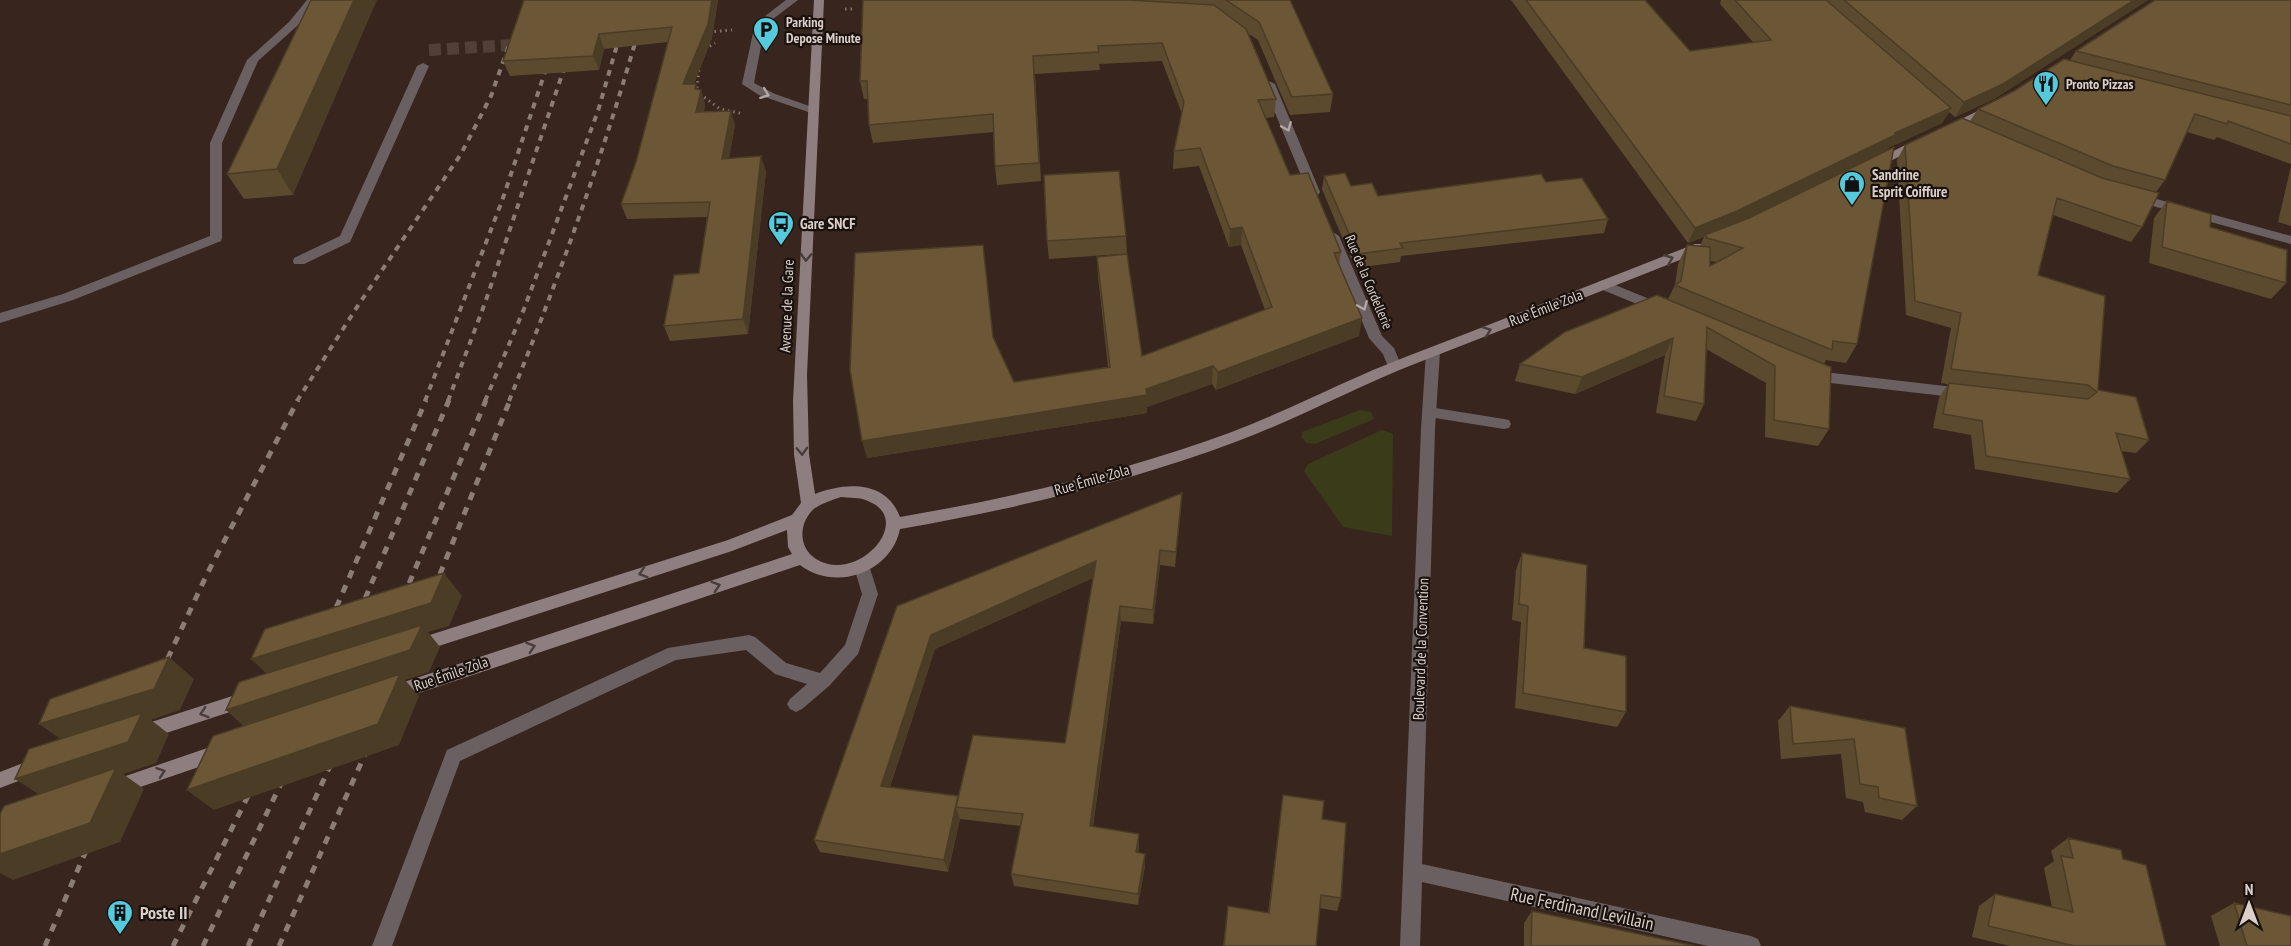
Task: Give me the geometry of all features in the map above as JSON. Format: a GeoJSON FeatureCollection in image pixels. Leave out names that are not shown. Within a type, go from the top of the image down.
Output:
{"type":"FeatureCollection","features":[{"type":"Feature","properties":{"kind":"main road","name":"Avenue de la Gare"},"geometry":{"type":"LineString","coordinates":[[809,505],[804,480],[800,409],[811,110],[819,0]]}},
{"type":"Feature","properties":{"kind":"main road"},"geometry":{"type":"LineString","coordinates":[[1869,167],[1935,134],[1950,122],[1999,103]]}},
{"type":"Feature","properties":{"kind":"main road","name":"Rue Émile Zola"},"geometry":{"type":"LineString","coordinates":[[895,525],[1042,494],[1185,452],[1278,420],[1394,365],[1433,352],[1716,241]]}},
{"type":"Feature","properties":{"kind":"main road"},"geometry":{"type":"LineString","coordinates":[[840,491],[864,492],[884,501],[892,512],[895,525],[894,534],[882,553],[862,567],[835,572],[821,570],[801,558],[794,546],[793,533],[798,519],[809,505],[824,496],[840,491]]}},
{"type":"Feature","properties":{"kind":"main road"},"geometry":{"type":"LineString","coordinates":[[402,650],[732,545],[798,519]]}},
{"type":"Feature","properties":{"kind":"main road","name":"Rue Émile Zola"},"geometry":{"type":"LineString","coordinates":[[375,700],[801,558]]}},
{"type":"Feature","properties":{"kind":"main road"},"geometry":{"type":"LineString","coordinates":[[122,739],[268,693]]}},
{"type":"Feature","properties":{"kind":"main road"},"geometry":{"type":"LineString","coordinates":[[96,794],[241,745]]}},
{"type":"Feature","properties":{"kind":"main road"},"geometry":{"type":"LineString","coordinates":[[0,780],[55,760]]}},
{"type":"Feature","properties":{"kind":"street"},"geometry":{"type":"LineString","coordinates":[[0,318],[68,297],[216,238],[216,143],[253,60],[293,24],[312,0]]}},
{"type":"Feature","properties":{"kind":"street"},"geometry":{"type":"LineString","coordinates":[[793,0],[760,24],[748,84],[760,94],[798,104],[811,110]]}},
{"type":"Feature","properties":{"kind":"street"},"geometry":{"type":"LineString","coordinates":[[299,261],[345,239],[423,66]]}},
{"type":"Feature","properties":{"kind":"street"},"geometry":{"type":"LineString","coordinates":[[1266,76],[1321,207]]}},
{"type":"Feature","properties":{"kind":"street"},"geometry":{"type":"LineString","coordinates":[[1950,122],[1974,134]]}},
{"type":"Feature","properties":{"kind":"street"},"geometry":{"type":"LineString","coordinates":[[2120,193],[2291,240]]}},
{"type":"Feature","properties":{"kind":"street","name":"Rue de la Cordellerie"},"geometry":{"type":"LineString","coordinates":[[1330,229],[1376,338],[1389,352],[1394,365]]}},
{"type":"Feature","properties":{"kind":"street"},"geometry":{"type":"LineString","coordinates":[[1603,285],[1669,313]]}},
{"type":"Feature","properties":{"kind":"street","name":"Boulevard de la Convention"},"geometry":{"type":"LineString","coordinates":[[1410,946],[1433,352]]}},
{"type":"Feature","properties":{"kind":"street"},"geometry":{"type":"LineString","coordinates":[[1800,367],[1822,376],[1972,394]]}},
{"type":"Feature","properties":{"kind":"street"},"geometry":{"type":"LineString","coordinates":[[1429,412],[1504,424]]}},
{"type":"Feature","properties":{"kind":"street"},"geometry":{"type":"LineString","coordinates":[[796,704],[823,681],[852,649],[870,594],[862,567]]}},
{"type":"Feature","properties":{"kind":"street"},"geometry":{"type":"LineString","coordinates":[[382,946],[453,756],[674,652],[749,642],[781,669],[823,681]]}},
{"type":"Feature","properties":{"kind":"street","name":"Rue Ferdinand Levillain"},"geometry":{"type":"LineString","coordinates":[[1414,872],[1751,946]]}},
{"type":"Feature","properties":{"kind":"path"},"geometry":{"type":"LineString","coordinates":[[705,32],[713,31]]}},
{"type":"Feature","properties":{"kind":"shaded area"},"geometry":{"type":"Polygon","coordinates":[[[1360,410],[1371,412],[1374,419],[1315,444],[1307,443],[1302,438],[1302,432],[1360,410]]]}},
{"type":"Feature","properties":{"kind":"shaded area"},"geometry":{"type":"Polygon","coordinates":[[[1382,430],[1393,434],[1392,536],[1343,527],[1304,471],[1308,464],[1382,430]]]}},
{"type":"Feature","properties":{"kind":"building"},"geometry":{"type":"Polygon","coordinates":[[[311,0],[354,0],[277,169],[227,174],[311,0]]]}},
{"type":"Feature","properties":{"kind":"building"},"geometry":{"type":"Polygon","coordinates":[[[524,0],[712,0],[708,24],[683,84],[696,84],[695,89],[701,90],[696,112],[731,111],[722,159],[761,156],[743,319],[664,326],[674,275],[699,273],[710,202],[621,204],[636,162],[672,27],[599,34],[593,56],[503,61],[524,0]]]}},
{"type":"Feature","properties":{"kind":"building"},"geometry":{"type":"Polygon","coordinates":[[[863,0],[1129,0],[1214,5],[1246,29],[1276,99],[1258,100],[1290,175],[1308,173],[1341,252],[1334,253],[1362,318],[1218,372],[1213,366],[1146,389],[1147,395],[862,441],[850,370],[855,253],[983,245],[993,337],[1014,382],[1110,367],[1097,257],[1127,254],[1142,356],[1272,307],[1242,227],[1230,229],[1200,148],[1174,151],[1184,102],[1162,43],[1098,46],[1099,52],[1033,56],[1039,163],[995,166],[993,114],[869,125],[867,81],[860,81],[863,0]]]}},
{"type":"Feature","properties":{"kind":"building"},"geometry":{"type":"Polygon","coordinates":[[[1226,0],[1290,0],[1333,94],[1292,97],[1259,22],[1226,0]]]}},
{"type":"Feature","properties":{"kind":"building"},"geometry":{"type":"Polygon","coordinates":[[[1526,0],[1645,0],[1690,51],[1771,40],[1735,0],[1826,0],[1951,108],[1737,211],[1695,228],[1526,0]]]}},
{"type":"Feature","properties":{"kind":"building"},"geometry":{"type":"Polygon","coordinates":[[[1844,0],[2134,0],[2003,84],[1964,102],[1844,0]]]}},
{"type":"Feature","properties":{"kind":"building"},"geometry":{"type":"Polygon","coordinates":[[[2155,0],[2291,0],[2291,105],[2076,51],[2155,0]]]}},
{"type":"Feature","properties":{"kind":"building"},"geometry":{"type":"Polygon","coordinates":[[[2064,59],[2291,116],[2291,144],[2228,121],[2227,124],[2195,114],[2165,180],[2113,166],[1978,109],[2014,91],[2064,59]]]}},
{"type":"Feature","properties":{"kind":"building"},"geometry":{"type":"Polygon","coordinates":[[[1962,118],[2102,178],[2159,193],[2142,227],[2057,198],[2038,275],[2105,296],[2098,390],[2136,397],[2149,440],[2116,433],[2130,479],[1986,456],[1982,421],[1943,414],[1949,383],[2088,399],[2097,392],[2088,385],[1951,369],[1961,313],[1915,301],[1905,145],[1962,118]]]}},
{"type":"Feature","properties":{"kind":"building"},"geometry":{"type":"Polygon","coordinates":[[[1894,147],[1857,344],[1833,341],[1832,350],[1675,285],[1681,281],[1687,245],[1710,247],[1710,266],[1743,248],[1707,238],[1705,235],[1749,218],[1894,147]]]}},
{"type":"Feature","properties":{"kind":"building"},"geometry":{"type":"Polygon","coordinates":[[[1119,171],[1126,236],[1047,241],[1044,175],[1119,171]]]}},
{"type":"Feature","properties":{"kind":"building"},"geometry":{"type":"Polygon","coordinates":[[[1345,173],[1351,186],[1372,183],[1378,196],[1541,174],[1546,182],[1582,178],[1608,219],[1400,243],[1403,248],[1358,254],[1324,176],[1345,173]]]}},
{"type":"Feature","properties":{"kind":"building"},"geometry":{"type":"Polygon","coordinates":[[[2167,201],[2211,214],[2210,227],[2287,250],[2286,283],[2162,247],[2167,201]]]}},
{"type":"Feature","properties":{"kind":"building"},"geometry":{"type":"Polygon","coordinates":[[[1657,295],[1831,367],[1829,429],[1774,420],[1775,366],[1707,327],[1704,404],[1664,396],[1673,338],[1582,377],[1520,364],[1565,332],[1657,295]]]}},
{"type":"Feature","properties":{"kind":"building"},"geometry":{"type":"Polygon","coordinates":[[[1182,493],[1176,552],[1160,550],[1153,610],[1120,606],[1090,826],[1139,834],[1136,852],[1145,854],[1138,894],[1011,874],[1023,814],[956,807],[973,735],[1065,743],[1096,561],[931,635],[881,786],[958,796],[944,860],[814,840],[897,606],[1182,493]]]}},
{"type":"Feature","properties":{"kind":"building"},"geometry":{"type":"Polygon","coordinates":[[[1522,553],[1587,565],[1584,648],[1626,656],[1626,712],[1523,693],[1528,606],[1519,604],[1522,553]]]}},
{"type":"Feature","properties":{"kind":"building"},"geometry":{"type":"Polygon","coordinates":[[[444,573],[431,603],[251,659],[265,629],[444,573]]]}},
{"type":"Feature","properties":{"kind":"building"},"geometry":{"type":"Polygon","coordinates":[[[422,625],[410,650],[226,710],[239,682],[422,625]]]}},
{"type":"Feature","properties":{"kind":"building"},"geometry":{"type":"Polygon","coordinates":[[[169,657],[154,689],[39,724],[50,699],[169,657]]]}},
{"type":"Feature","properties":{"kind":"building"},"geometry":{"type":"Polygon","coordinates":[[[400,674],[378,724],[187,790],[213,736],[400,674]]]}},
{"type":"Feature","properties":{"kind":"building"},"geometry":{"type":"Polygon","coordinates":[[[1790,706],[1905,728],[1917,806],[1879,798],[1878,787],[1860,784],[1854,739],[1793,744],[1790,706]]]}},
{"type":"Feature","properties":{"kind":"building"},"geometry":{"type":"Polygon","coordinates":[[[142,713],[128,742],[15,779],[29,749],[142,713]]]}},
{"type":"Feature","properties":{"kind":"building"},"geometry":{"type":"Polygon","coordinates":[[[116,768],[90,823],[0,854],[0,814],[4,806],[116,768]]]}},
{"type":"Feature","properties":{"kind":"building"},"geometry":{"type":"Polygon","coordinates":[[[1283,795],[1324,801],[1322,819],[1346,823],[1341,898],[1321,895],[1316,946],[1224,946],[1228,906],[1269,913],[1283,795]]]}},
{"type":"Feature","properties":{"kind":"building"},"geometry":{"type":"Polygon","coordinates":[[[2068,838],[2121,850],[2123,859],[2146,865],[2166,946],[2075,946],[1988,926],[1995,894],[2073,912],[2061,856],[2073,858],[2068,838]]]}},
{"type":"Feature","properties":{"kind":"building"},"geometry":{"type":"Polygon","coordinates":[[[2234,903],[2291,916],[2291,946],[2247,946],[2234,903]]]}},
{"type":"Feature","properties":{"kind":"building"},"geometry":{"type":"Polygon","coordinates":[[[1532,911],[1695,946],[1531,946],[1532,911]]]}},
{"type":"Feature","properties":{"kind":"tunnel"},"geometry":{"type":"LineString","coordinates":[[429,50],[528,44]]}},
{"type":"Feature","properties":{"kind":"railway"},"geometry":{"type":"LineString","coordinates":[[485,401],[524,309],[598,111],[630,0]]}},
{"type":"Feature","properties":{"kind":"railway"},"geometry":{"type":"LineString","coordinates":[[509,401],[584,203],[647,0]]}},
{"type":"Feature","properties":{"kind":"railway"},"geometry":{"type":"LineString","coordinates":[[297,401],[359,304],[461,154],[491,96],[509,45]]}},
{"type":"Feature","properties":{"kind":"railway"},"geometry":{"type":"LineString","coordinates":[[425,401],[502,201],[550,57]]}},
{"type":"Feature","properties":{"kind":"railway"},"geometry":{"type":"LineString","coordinates":[[448,401],[485,303],[568,57]]}},
{"type":"Feature","properties":{"kind":"railway"},"geometry":{"type":"LineString","coordinates":[[161,673],[207,574],[298,400]]}},
{"type":"Feature","properties":{"kind":"railway"},"geometry":{"type":"LineString","coordinates":[[330,622],[426,400]]}},
{"type":"Feature","properties":{"kind":"railway"},"geometry":{"type":"LineString","coordinates":[[359,613],[449,400]]}},
{"type":"Feature","properties":{"kind":"railway"},"geometry":{"type":"LineString","coordinates":[[403,598],[486,400]]}},
{"type":"Feature","properties":{"kind":"railway"},"geometry":{"type":"LineString","coordinates":[[434,589],[510,400]]}},
{"type":"Feature","properties":{"kind":"railway"},"geometry":{"type":"LineString","coordinates":[[279,946],[371,741]]}},
{"type":"Feature","properties":{"kind":"railway"},"geometry":{"type":"LineString","coordinates":[[248,946],[335,755]]}},
{"type":"Feature","properties":{"kind":"railway"},"geometry":{"type":"LineString","coordinates":[[203,946],[287,771]]}},
{"type":"Feature","properties":{"kind":"railway"},"geometry":{"type":"LineString","coordinates":[[173,946],[255,782]]}},
{"type":"Feature","properties":{"kind":"railway"},"geometry":{"type":"LineString","coordinates":[[45,946],[91,839]]}},
{"type":"Feature","properties":{"kind":"place","name":"Parking Depose Minute"},"geometry":{"type":"Point","coordinates":[766,53]}},
{"type":"Feature","properties":{"kind":"place","name":"Pronto Pizzas"},"geometry":{"type":"Point","coordinates":[2046,107]}},
{"type":"Feature","properties":{"kind":"place","name":"Sandrine Esprit Coiffure"},"geometry":{"type":"Point","coordinates":[1852,207]}},
{"type":"Feature","properties":{"kind":"place","name":"Gare SNCF"},"geometry":{"type":"Point","coordinates":[781,247]}},
{"type":"Feature","properties":{"kind":"place","name":"Poste II"},"geometry":{"type":"Point","coordinates":[120,936]}}]}
